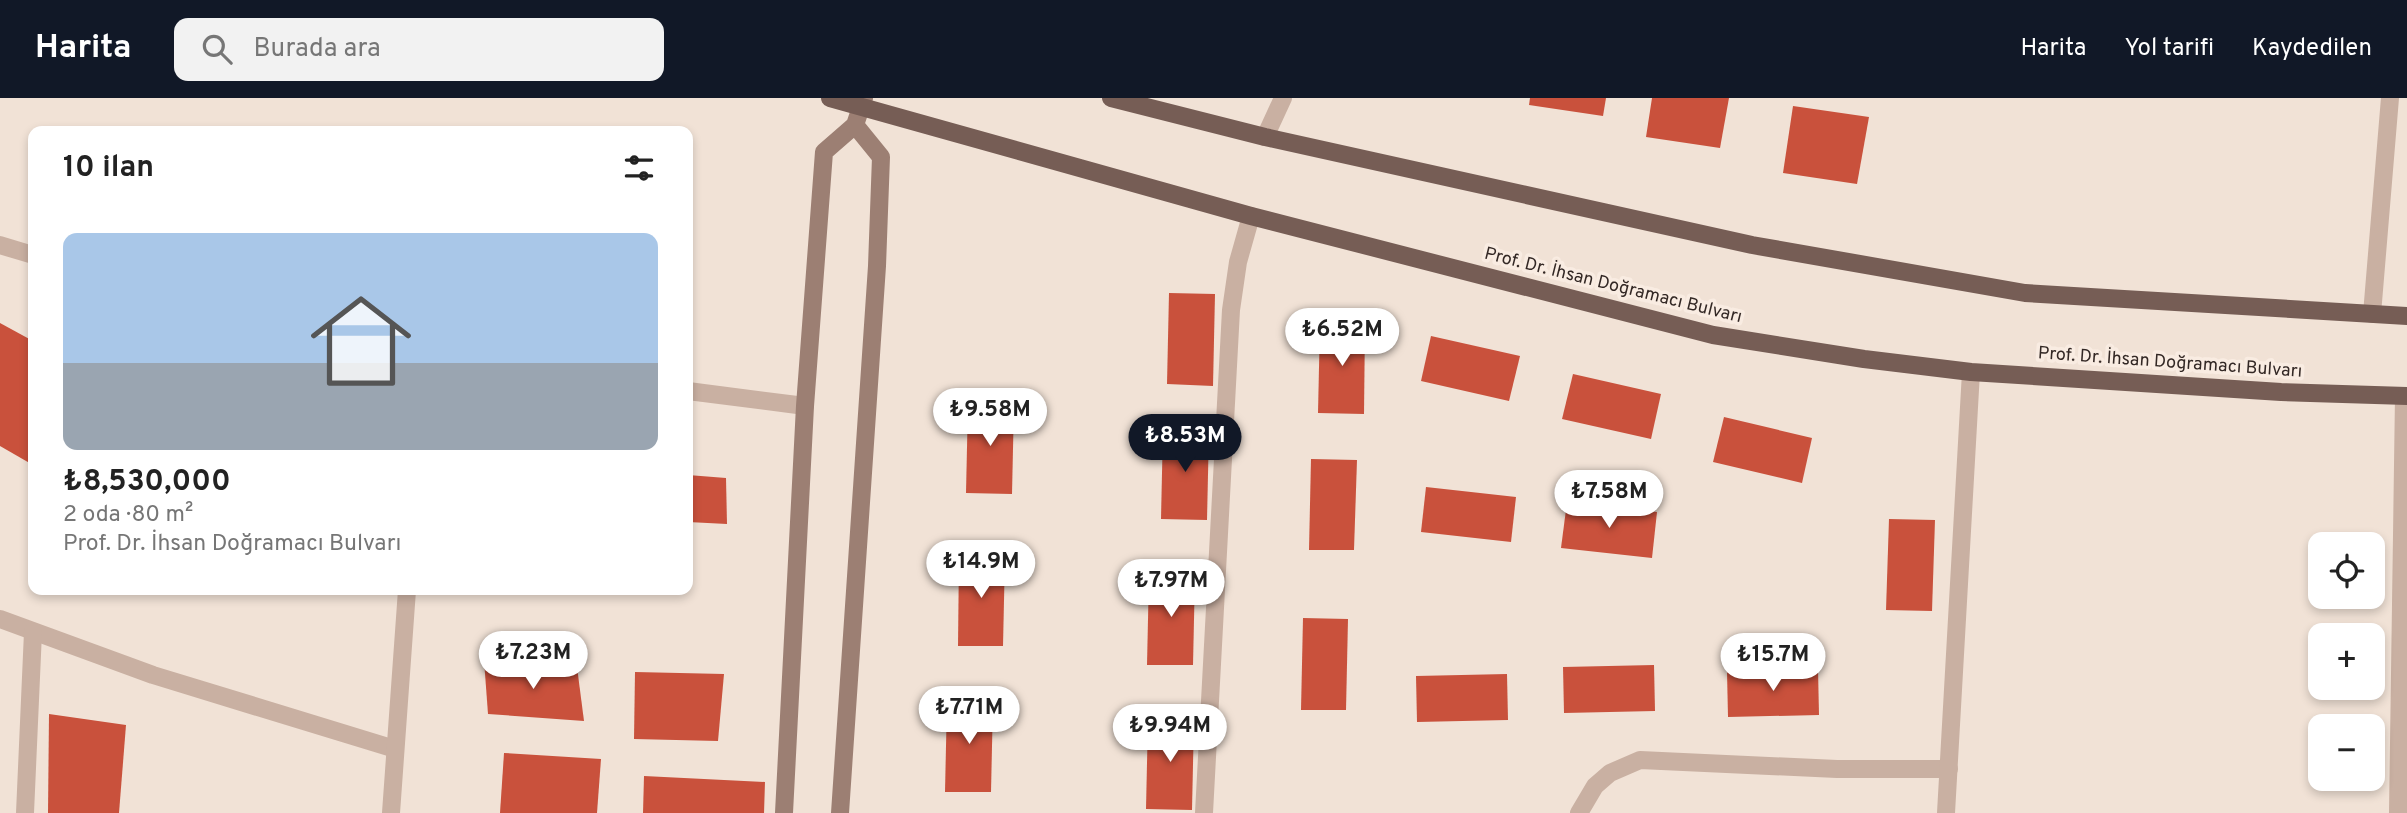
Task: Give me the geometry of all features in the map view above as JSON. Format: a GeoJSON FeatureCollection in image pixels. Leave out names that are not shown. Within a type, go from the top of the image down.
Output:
{"type":"FeatureCollection","features":[{"type":"Feature","properties":{"kind":"main road","name":"Prof. Dr. İhsan Doğramacı Bulvarı"},"geometry":{"type":"LineString","coordinates":[[830,98],[862,102],[1251,216],[1713,335],[1864,359],[1971,372],[2281,392],[2405,396]]}},
{"type":"Feature","properties":{"kind":"main road"},"geometry":{"type":"LineString","coordinates":[[1111,98],[1265,137],[1752,245],[2025,293],[2407,316]]}},
{"type":"Feature","properties":{"kind":"street"},"geometry":{"type":"LineString","coordinates":[[1265,137],[1283,98]]}},
{"type":"Feature","properties":{"kind":"street"},"geometry":{"type":"LineString","coordinates":[[2372,314],[2390,98]]}},
{"type":"Feature","properties":{"kind":"street"},"geometry":{"type":"LineString","coordinates":[[784,813],[805,407],[824,152],[855,125],[862,102]]}},
{"type":"Feature","properties":{"kind":"street"},"geometry":{"type":"LineString","coordinates":[[840,813],[877,266],[881,157],[855,125]]}},
{"type":"Feature","properties":{"kind":"street"},"geometry":{"type":"LineString","coordinates":[[1204,813],[1231,310],[1238,262],[1251,216]]}},
{"type":"Feature","properties":{"kind":"street"},"geometry":{"type":"LineString","coordinates":[[0,245],[28,253]]}},
{"type":"Feature","properties":{"kind":"street"},"geometry":{"type":"LineString","coordinates":[[1946,813],[1971,372]]}},
{"type":"Feature","properties":{"kind":"street"},"geometry":{"type":"LineString","coordinates":[[693,392],[805,407]]}},
{"type":"Feature","properties":{"kind":"street"},"geometry":{"type":"LineString","coordinates":[[2398,813],[2405,396]]}},
{"type":"Feature","properties":{"kind":"street"},"geometry":{"type":"LineString","coordinates":[[391,813],[407,595]]}},
{"type":"Feature","properties":{"kind":"street"},"geometry":{"type":"LineString","coordinates":[[0,619],[177,683],[396,749]]}},
{"type":"Feature","properties":{"kind":"street"},"geometry":{"type":"LineString","coordinates":[[24,813],[33,632]]}},
{"type":"Feature","properties":{"kind":"street"},"geometry":{"type":"LineString","coordinates":[[1579,813],[1595,786],[1609,773],[1640,760],[1837,769],[1949,769]]}},
{"type":"Feature","properties":{"kind":"building"},"geometry":{"type":"Polygon","coordinates":[[[1530,98],[1606,98],[1603,116],[1529,105],[1530,98]]]}},
{"type":"Feature","properties":{"kind":"building"},"geometry":{"type":"Polygon","coordinates":[[[1652,98],[1729,98],[1720,148],[1646,137],[1652,98]]]}},
{"type":"Feature","properties":{"kind":"building"},"geometry":{"type":"Polygon","coordinates":[[[1793,106],[1869,117],[1857,184],[1783,173],[1793,106]]]}},
{"type":"Feature","properties":{"kind":"building"},"geometry":{"type":"Polygon","coordinates":[[[1169,293],[1215,294],[1213,386],[1167,384],[1169,293]]]}},
{"type":"Feature","properties":{"kind":"building"},"geometry":{"type":"Polygon","coordinates":[[[1320,322],[1365,323],[1364,414],[1318,413],[1320,322]]]}},
{"type":"Feature","properties":{"kind":"building"},"geometry":{"type":"Polygon","coordinates":[[[0,323],[28,338],[28,462],[0,446],[0,323]]]}},
{"type":"Feature","properties":{"kind":"building"},"geometry":{"type":"Polygon","coordinates":[[[1431,336],[1520,356],[1509,401],[1421,381],[1431,336]]]}},
{"type":"Feature","properties":{"kind":"building"},"geometry":{"type":"Polygon","coordinates":[[[1573,374],[1661,394],[1651,439],[1562,419],[1573,374]]]}},
{"type":"Feature","properties":{"kind":"building"},"geometry":{"type":"Polygon","coordinates":[[[968,402],[1014,403],[1012,494],[966,493],[968,402]]]}},
{"type":"Feature","properties":{"kind":"building"},"geometry":{"type":"Polygon","coordinates":[[[1724,417],[1812,438],[1802,483],[1713,462],[1724,417]]]}},
{"type":"Feature","properties":{"kind":"building"},"geometry":{"type":"Polygon","coordinates":[[[1163,428],[1209,429],[1207,520],[1161,519],[1163,428]]]}},
{"type":"Feature","properties":{"kind":"building"},"geometry":{"type":"Polygon","coordinates":[[[1311,459],[1357,460],[1354,550],[1309,550],[1311,459]]]}},
{"type":"Feature","properties":{"kind":"building"},"geometry":{"type":"Polygon","coordinates":[[[693,475],[726,478],[727,524],[693,522],[693,475]]]}},
{"type":"Feature","properties":{"kind":"building"},"geometry":{"type":"Polygon","coordinates":[[[1426,487],[1516,497],[1511,542],[1421,532],[1426,487]]]}},
{"type":"Feature","properties":{"kind":"building"},"geometry":{"type":"Polygon","coordinates":[[[1567,502],[1657,512],[1652,558],[1561,548],[1567,502]]]}},
{"type":"Feature","properties":{"kind":"building"},"geometry":{"type":"Polygon","coordinates":[[[1889,519],[1935,520],[1932,611],[1886,610],[1889,519]]]}},
{"type":"Feature","properties":{"kind":"building"},"geometry":{"type":"Polygon","coordinates":[[[959,555],[1005,555],[1003,646],[958,646],[959,555]]]}},
{"type":"Feature","properties":{"kind":"building"},"geometry":{"type":"Polygon","coordinates":[[[1149,574],[1195,574],[1193,665],[1147,665],[1149,574]]]}},
{"type":"Feature","properties":{"kind":"building"},"geometry":{"type":"Polygon","coordinates":[[[1303,618],[1348,619],[1346,710],[1301,710],[1303,618]]]}},
{"type":"Feature","properties":{"kind":"building"},"geometry":{"type":"Polygon","coordinates":[[[484,660],[577,667],[584,721],[488,714],[484,660]]]}},
{"type":"Feature","properties":{"kind":"building"},"geometry":{"type":"Polygon","coordinates":[[[1654,665],[1655,711],[1564,713],[1563,667],[1654,665]]]}},
{"type":"Feature","properties":{"kind":"building"},"geometry":{"type":"Polygon","coordinates":[[[1818,669],[1819,715],[1728,717],[1727,672],[1818,669]]]}},
{"type":"Feature","properties":{"kind":"building"},"geometry":{"type":"Polygon","coordinates":[[[635,672],[724,674],[718,741],[634,739],[635,672]]]}},
{"type":"Feature","properties":{"kind":"building"},"geometry":{"type":"Polygon","coordinates":[[[1507,674],[1508,720],[1417,722],[1416,676],[1507,674]]]}},
{"type":"Feature","properties":{"kind":"building"},"geometry":{"type":"Polygon","coordinates":[[[947,701],[993,701],[991,792],[945,792],[947,701]]]}},
{"type":"Feature","properties":{"kind":"building"},"geometry":{"type":"Polygon","coordinates":[[[49,714],[126,725],[119,813],[48,813],[49,714]]]}},
{"type":"Feature","properties":{"kind":"building"},"geometry":{"type":"Polygon","coordinates":[[[1148,718],[1194,719],[1192,810],[1146,809],[1148,718]]]}},
{"type":"Feature","properties":{"kind":"building"},"geometry":{"type":"Polygon","coordinates":[[[504,753],[601,759],[597,813],[500,813],[504,753]]]}},
{"type":"Feature","properties":{"kind":"building"},"geometry":{"type":"Polygon","coordinates":[[[644,776],[765,782],[764,813],[643,813],[644,776]]]}}]}
